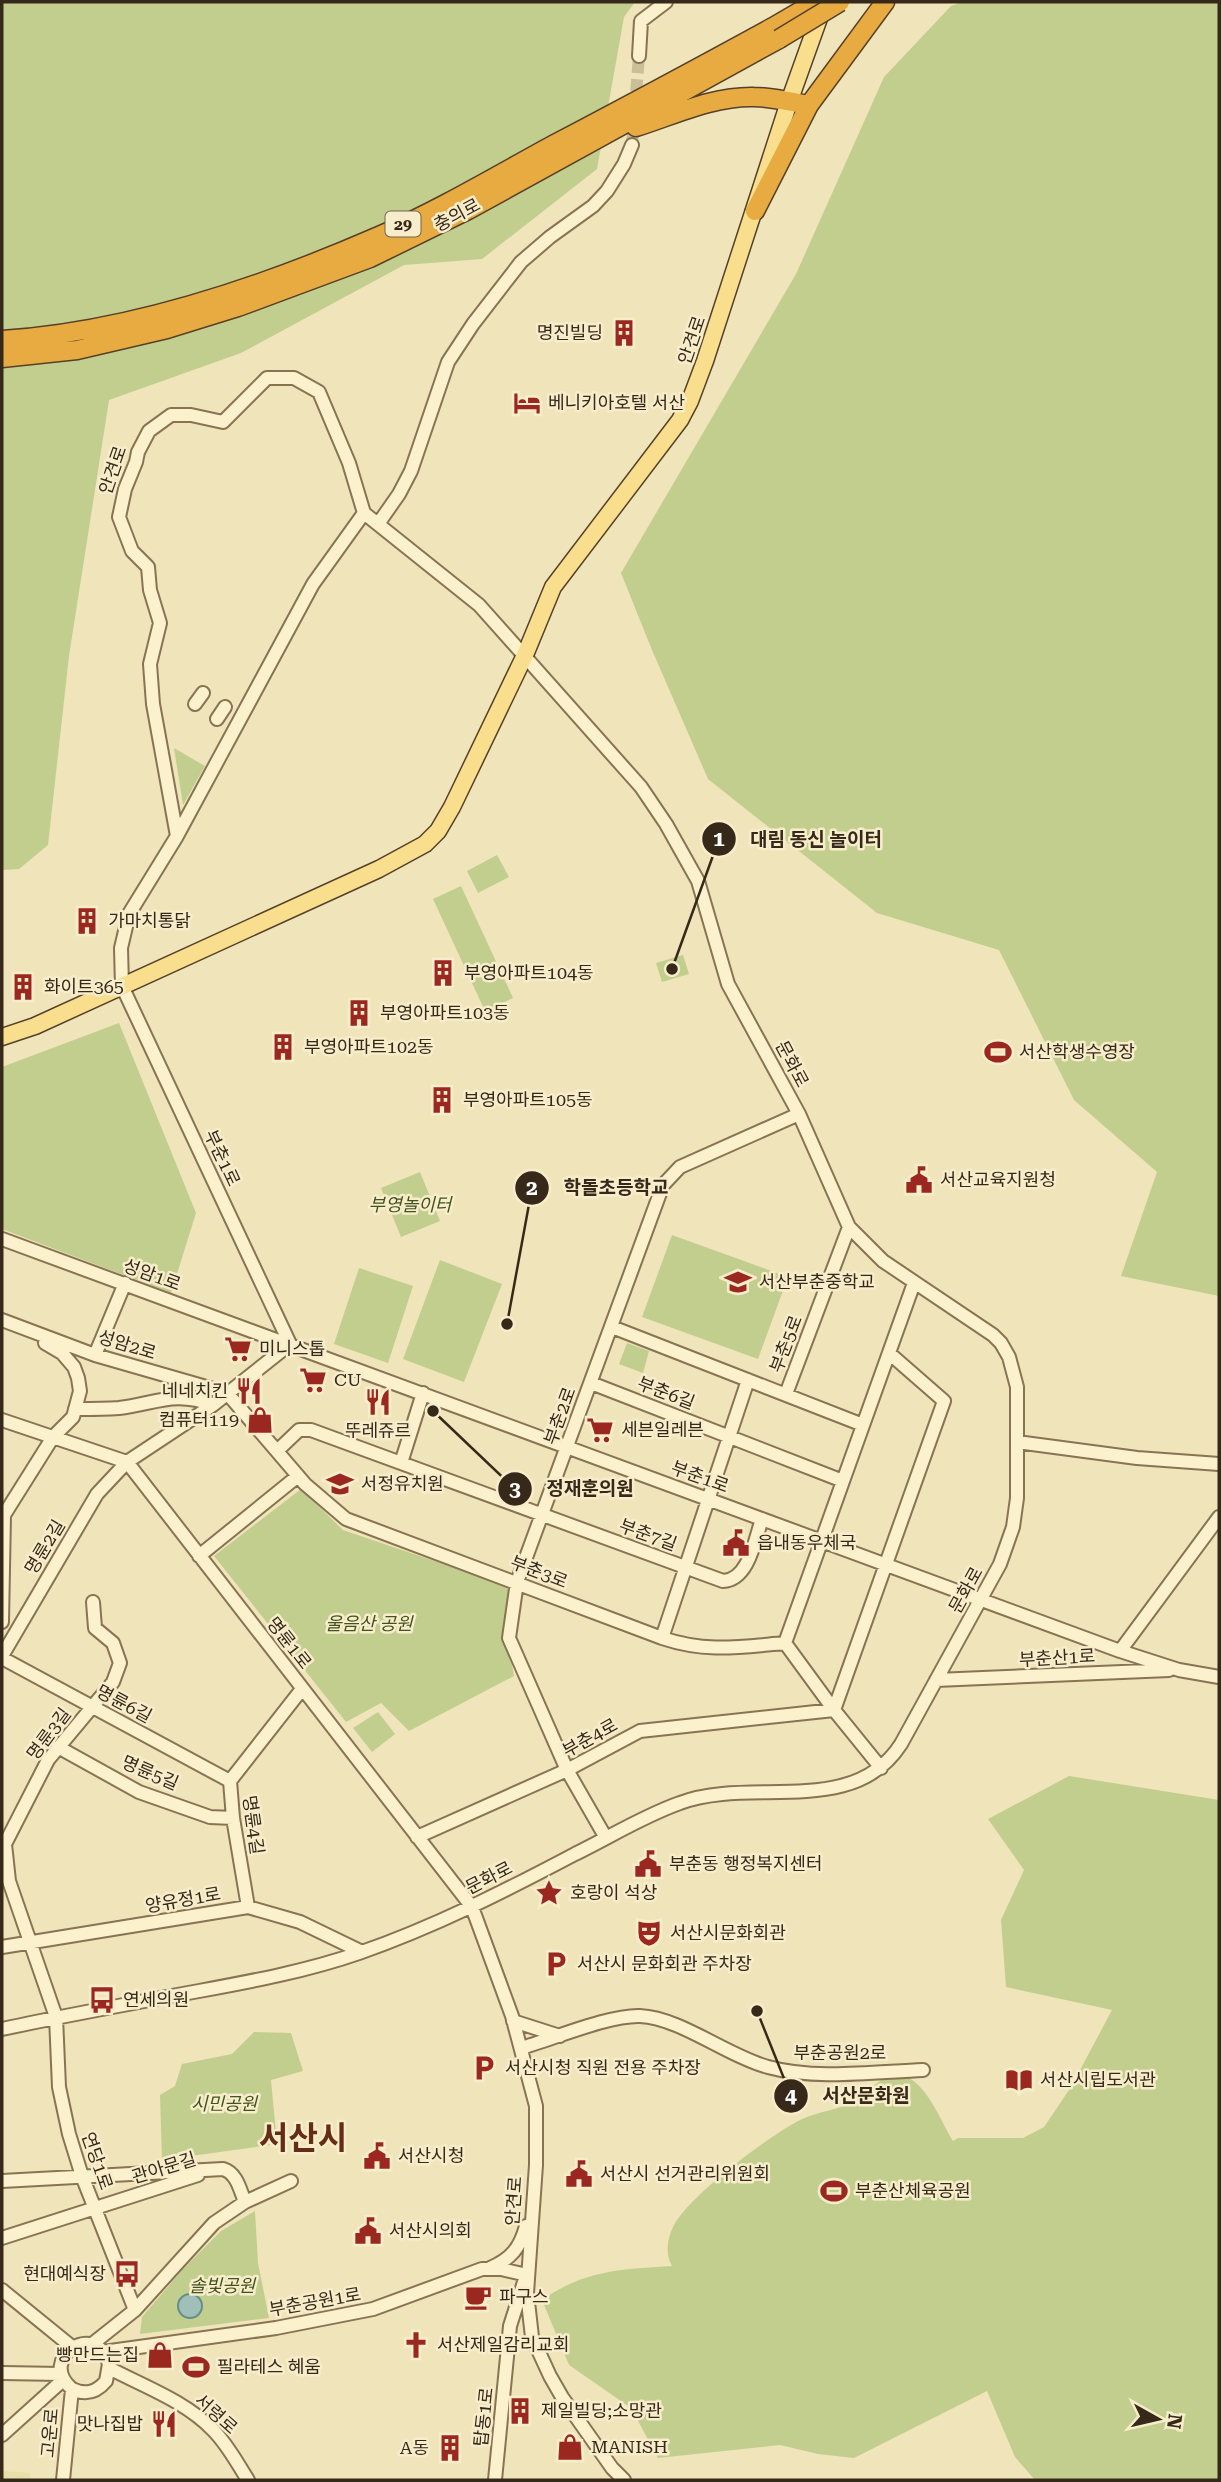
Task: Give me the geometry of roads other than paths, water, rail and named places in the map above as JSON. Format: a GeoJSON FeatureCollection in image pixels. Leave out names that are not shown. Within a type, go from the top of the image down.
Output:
{"type":"FeatureCollection","features":[{"type":"Feature","properties":{"kind":"highway","name":"충의로"},"geometry":{"type":"LineString","coordinates":[[2,358],[77,350],[139,337],[209,317],[370,258],[437,227],[596,140],[776,33],[816,2]]}},
{"type":"Feature","properties":{"kind":"highway","name":"충의로"},"geometry":{"type":"LineString","coordinates":[[2,340],[49,335],[173,310],[319,260],[380,235],[455,198],[840,2]]}},
{"type":"Feature","properties":{"kind":"highway"},"geometry":{"type":"LineString","coordinates":[[755,211],[809,105],[885,2]]}},
{"type":"Feature","properties":{"kind":"highway"},"geometry":{"type":"LineString","coordinates":[[596,140],[715,102],[753,97],[809,105]]}},
{"type":"Feature","properties":{"kind":"main road","name":"안견로"},"geometry":{"type":"LineString","coordinates":[[2,1037],[22,1031],[379,869],[425,844],[438,831],[525,654],[554,587],[667,439],[690,401],[825,2]]}},
{"type":"Feature","properties":{"kind":"street"},"geometry":{"type":"LineString","coordinates":[[639,56],[641,21],[666,2]]}},
{"type":"Feature","properties":{"kind":"street"},"geometry":{"type":"LineString","coordinates":[[378,524],[411,471],[448,362],[473,324],[521,262],[593,206],[607,191],[632,145]]}},
{"type":"Feature","properties":{"kind":"street","name":"안견로"},"geometry":{"type":"LineString","coordinates":[[177,836],[153,704],[150,664],[160,623],[150,590],[148,567],[132,551],[119,517],[125,489],[138,452],[149,431],[171,415],[191,415],[223,422],[267,378],[294,378],[318,392],[349,463],[364,513]]}},
{"type":"Feature","properties":{"kind":"street"},"geometry":{"type":"LineString","coordinates":[[122,986],[121,948],[127,920],[177,836],[313,584],[364,513],[479,605],[525,654]]}},
{"type":"Feature","properties":{"kind":"street","name":"문화로"},"geometry":{"type":"LineString","coordinates":[[2,2029],[286,1975],[362,1952],[472,1907],[670,1807],[700,1797],[721,1793],[830,1789],[856,1782],[881,1768],[901,1744],[1000,1564],[1013,1527],[1017,1498],[1016,1381],[1014,1369],[1004,1347],[993,1335],[872,1252],[849,1227],[799,1114],[728,984],[718,957],[704,895],[678,844],[628,770],[525,654]]}},
{"type":"Feature","properties":{"kind":"street"},"geometry":{"type":"LineString","coordinates":[[218,719],[225,707]]}},
{"type":"Feature","properties":{"kind":"street","name":"부춘1로"},"geometry":{"type":"LineString","coordinates":[[122,986],[290,1344],[980,1600]]}},
{"type":"Feature","properties":{"kind":"street","name":"부춘2로"},"geometry":{"type":"LineString","coordinates":[[606,1838],[567,1770],[509,1638],[517,1582],[655,1203],[670,1175],[680,1167],[799,1114]]}},
{"type":"Feature","properties":{"kind":"street","name":"부춘5로"},"geometry":{"type":"LineString","coordinates":[[786,1394],[849,1227]]}},
{"type":"Feature","properties":{"kind":"street","name":"성암1로"},"geometry":{"type":"LineString","coordinates":[[2,1239],[290,1344]]}},
{"type":"Feature","properties":{"kind":"street"},"geometry":{"type":"LineString","coordinates":[[96,1355],[125,1283]]}},
{"type":"Feature","properties":{"kind":"street"},"geometry":{"type":"LineString","coordinates":[[881,1768],[785,1643],[914,1283]]}},
{"type":"Feature","properties":{"kind":"street","name":"성암2로"},"geometry":{"type":"LineString","coordinates":[[2,1320],[96,1355],[227,1393]]}},
{"type":"Feature","properties":{"kind":"street","name":"성암2로"},"geometry":{"type":"LineString","coordinates":[[18,1326],[62,1353],[74,1367],[80,1391],[75,1409]]}},
{"type":"Feature","properties":{"kind":"street","name":"부춘5로"},"geometry":{"type":"LineString","coordinates":[[612,1327],[863,1424]]}},
{"type":"Feature","properties":{"kind":"street"},"geometry":{"type":"LineString","coordinates":[[2,1420],[127,1462],[212,1405],[290,1344]]}},
{"type":"Feature","properties":{"kind":"street"},"geometry":{"type":"LineString","coordinates":[[834,1710],[944,1401],[889,1353]]}},
{"type":"Feature","properties":{"kind":"street","name":"부춘5로"},"geometry":{"type":"LineString","coordinates":[[729,1436],[748,1380]]}},
{"type":"Feature","properties":{"kind":"street","name":"부춘6길"},"geometry":{"type":"LineString","coordinates":[[591,1383],[843,1481]]}},
{"type":"Feature","properties":{"kind":"street","name":"부춘3로"},"geometry":{"type":"LineString","coordinates":[[227,1393],[298,1476],[346,1519],[662,1638],[707,1649],[785,1643]]}},
{"type":"Feature","properties":{"kind":"street"},"geometry":{"type":"LineString","coordinates":[[401,1463],[423,1393]]}},
{"type":"Feature","properties":{"kind":"street"},"geometry":{"type":"LineString","coordinates":[[53,1437],[73,1417],[75,1409],[118,1408],[157,1399],[175,1398],[212,1405]]}},
{"type":"Feature","properties":{"kind":"street","name":"부춘7길"},"geometry":{"type":"LineString","coordinates":[[276,1451],[296,1432],[305,1429],[723,1581],[734,1579],[744,1569],[762,1519]]}},
{"type":"Feature","properties":{"kind":"street"},"geometry":{"type":"LineString","coordinates":[[708,1499],[729,1436]]}},
{"type":"Feature","properties":{"kind":"street","name":"명륜2길"},"geometry":{"type":"LineString","coordinates":[[2,1622],[3,1515],[53,1437]]}},
{"type":"Feature","properties":{"kind":"street"},"geometry":{"type":"LineString","coordinates":[[1017,1442],[1137,1458],[1219,1464]]}},
{"type":"Feature","properties":{"kind":"street","name":"명륜1로"},"geometry":{"type":"LineString","coordinates":[[127,1462],[472,1907]]}},
{"type":"Feature","properties":{"kind":"street","name":"명륜2길"},"geometry":{"type":"LineString","coordinates":[[2,1657],[97,1494],[127,1462]]}},
{"type":"Feature","properties":{"kind":"street"},"geometry":{"type":"LineString","coordinates":[[199,1556],[298,1476]]}},
{"type":"Feature","properties":{"kind":"street","name":"부춘7길"},"geometry":{"type":"LineString","coordinates":[[662,1638],[708,1499]]}},
{"type":"Feature","properties":{"kind":"street","name":"부춘산1로"},"geometry":{"type":"LineString","coordinates":[[1120,1651],[1219,1517]]}},
{"type":"Feature","properties":{"kind":"street","name":"부춘산1로"},"geometry":{"type":"LineString","coordinates":[[980,1600],[1120,1651],[1179,1670],[1219,1677]]}},
{"type":"Feature","properties":{"kind":"street","name":"명륜3길"},"geometry":{"type":"LineString","coordinates":[[56,2017],[9,1881],[3,1843],[48,1759],[113,1682],[120,1663],[113,1643],[95,1628],[93,1602]]}},
{"type":"Feature","properties":{"kind":"street","name":"명륜6길"},"geometry":{"type":"LineString","coordinates":[[2,1657],[230,1781]]}},
{"type":"Feature","properties":{"kind":"street","name":"부춘산1로"},"geometry":{"type":"LineString","coordinates":[[936,1680],[1179,1670]]}},
{"type":"Feature","properties":{"kind":"street","name":"명륜4길"},"geometry":{"type":"LineString","coordinates":[[248,1907],[233,1818],[230,1781],[302,1689]]}},
{"type":"Feature","properties":{"kind":"street","name":"부춘4로"},"geometry":{"type":"LineString","coordinates":[[417,1837],[567,1770],[640,1731],[834,1710]]}},
{"type":"Feature","properties":{"kind":"street","name":"명륜5길"},"geometry":{"type":"LineString","coordinates":[[58,1747],[139,1792],[210,1817],[233,1818]]}},
{"type":"Feature","properties":{"kind":"street","name":"양유정1로"},"geometry":{"type":"LineString","coordinates":[[2,1947],[248,1907],[300,1922],[362,1952]]}},
{"type":"Feature","properties":{"kind":"street","name":"안견로"},"geometry":{"type":"LineString","coordinates":[[472,1907],[513,2021],[536,2106],[537,2143],[527,2276],[529,2323],[539,2355],[562,2397],[606,2460],[624,2480]]}},
{"type":"Feature","properties":{"kind":"street","name":"연당1로"},"geometry":{"type":"LineString","coordinates":[[56,2017],[62,2110],[82,2176],[135,2310]]}},
{"type":"Feature","properties":{"kind":"street","name":"부춘공원2로"},"geometry":{"type":"LineString","coordinates":[[521,2048],[621,2018],[648,2017],[673,2025],[750,2061],[779,2070],[818,2073],[923,2070]]}},
{"type":"Feature","properties":{"kind":"street"},"geometry":{"type":"LineString","coordinates":[[513,2021],[560,2036]]}},
{"type":"Feature","properties":{"kind":"street","name":"관아문길"},"geometry":{"type":"LineString","coordinates":[[2,2238],[216,2169]]}},
{"type":"Feature","properties":{"kind":"street","name":"관아문길"},"geometry":{"type":"LineString","coordinates":[[2,2181],[216,2169],[232,2173],[245,2202]]}},
{"type":"Feature","properties":{"kind":"street"},"geometry":{"type":"LineString","coordinates":[[91,2344],[135,2310],[207,2230],[245,2202],[291,2181]]}},
{"type":"Feature","properties":{"kind":"street"},"geometry":{"type":"LineString","coordinates":[[488,2269],[516,2251],[527,2221],[532,2219]]}},
{"type":"Feature","properties":{"kind":"street","name":"부춘공원1로"},"geometry":{"type":"LineString","coordinates":[[103,2352],[276,2328],[373,2309],[401,2301],[463,2275],[488,2269],[527,2276]]}},
{"type":"Feature","properties":{"kind":"street","name":"탑동1로"},"geometry":{"type":"LineString","coordinates":[[495,2480],[510,2326],[527,2276]]}},
{"type":"Feature","properties":{"kind":"street"},"geometry":{"type":"LineString","coordinates":[[2,2290],[72,2347],[91,2344],[103,2352],[109,2368]]}},
{"type":"Feature","properties":{"kind":"street","name":"고운로"},"geometry":{"type":"LineString","coordinates":[[63,2480],[65,2381],[62,2359],[72,2347]]}},
{"type":"Feature","properties":{"kind":"street","name":"고운로"},"geometry":{"type":"LineString","coordinates":[[65,2381],[87,2393],[98,2389],[106,2381],[109,2368]]}},
{"type":"Feature","properties":{"kind":"street","name":"서령로"},"geometry":{"type":"LineString","coordinates":[[109,2368],[179,2404],[204,2422],[227,2446],[248,2480]]}},
{"type":"Feature","properties":{"kind":"street"},"geometry":{"type":"LineString","coordinates":[[2,2373],[65,2381]]}},
{"type":"Feature","properties":{"kind":"street"},"geometry":{"type":"LineString","coordinates":[[2,2435],[65,2381]]}},
{"type":"Feature","properties":{"kind":"water"},"geometry":{"type":"Polygon","coordinates":[[[185,2294],[195,2294],[202,2301],[202,2311],[195,2318],[185,2318],[178,2311],[178,2301],[185,2294]]]}},
{"type":"Feature","properties":{"kind":"tunnel"},"geometry":{"type":"LineString","coordinates":[[632,145],[639,56]]}},
{"type":"Feature","properties":{"kind":"place","name":"명진빌딩"},"geometry":{"type":"Point","coordinates":[624,333]}},
{"type":"Feature","properties":{"kind":"place","name":"베니키아호텔 서산"},"geometry":{"type":"Point","coordinates":[527,403]}},
{"type":"Feature","properties":{"kind":"place","name":"가마치통닭"},"geometry":{"type":"Point","coordinates":[87,921]}},
{"type":"Feature","properties":{"kind":"place","name":"대림 동신 놀이터"},"geometry":{"type":"Point","coordinates":[672,969]}},
{"type":"Feature","properties":{"kind":"place","name":"부영아파트104동"},"geometry":{"type":"Point","coordinates":[443,973]}},
{"type":"Feature","properties":{"kind":"place","name":"화이트365"},"geometry":{"type":"Point","coordinates":[23,987]}},
{"type":"Feature","properties":{"kind":"place","name":"부영아파트103동"},"geometry":{"type":"Point","coordinates":[359,1013]}},
{"type":"Feature","properties":{"kind":"place","name":"부영아파트102동"},"geometry":{"type":"Point","coordinates":[283,1047]}},
{"type":"Feature","properties":{"kind":"place","name":"서산학생수영장"},"geometry":{"type":"Point","coordinates":[998,1052]}},
{"type":"Feature","properties":{"kind":"place","name":"부영아파트105동"},"geometry":{"type":"Point","coordinates":[442,1100]}},
{"type":"Feature","properties":{"kind":"place","name":"서산교육지원청"},"geometry":{"type":"Point","coordinates":[919,1180]}},
{"type":"Feature","properties":{"kind":"place","name":"서산부춘중학교"},"geometry":{"type":"Point","coordinates":[738,1282]}},
{"type":"Feature","properties":{"kind":"place","name":"학돌초등학교"},"geometry":{"type":"Point","coordinates":[507,1324]}},
{"type":"Feature","properties":{"kind":"place","name":"미니스톱"},"geometry":{"type":"Point","coordinates":[238,1349]}},
{"type":"Feature","properties":{"kind":"place","name":"CU"},"geometry":{"type":"Point","coordinates":[313,1380]}},
{"type":"Feature","properties":{"kind":"place","name":"네네치킨"},"geometry":{"type":"Point","coordinates":[249,1391]}},
{"type":"Feature","properties":{"kind":"place","name":"뚜레쥬르"},"geometry":{"type":"Point","coordinates":[378,1402]}},
{"type":"Feature","properties":{"kind":"place","name":"정재훈의원"},"geometry":{"type":"Point","coordinates":[433,1411]}},
{"type":"Feature","properties":{"kind":"place","name":"컴퓨터119"},"geometry":{"type":"Point","coordinates":[260,1420]}},
{"type":"Feature","properties":{"kind":"place","name":"세븐일레븐"},"geometry":{"type":"Point","coordinates":[600,1430]}},
{"type":"Feature","properties":{"kind":"place","name":"서정유치원"},"geometry":{"type":"Point","coordinates":[340,1484]}},
{"type":"Feature","properties":{"kind":"place","name":"읍내동우체국"},"geometry":{"type":"Point","coordinates":[736,1543]}},
{"type":"Feature","properties":{"kind":"place","name":"부춘동 행정복지센터"},"geometry":{"type":"Point","coordinates":[648,1864]}},
{"type":"Feature","properties":{"kind":"place","name":"호랑이 석상"},"geometry":{"type":"Point","coordinates":[549,1893]}},
{"type":"Feature","properties":{"kind":"place","name":"서산시문화회관"},"geometry":{"type":"Point","coordinates":[649,1933]}},
{"type":"Feature","properties":{"kind":"place","name":"서산시 문화회관 주차장"},"geometry":{"type":"Point","coordinates":[556,1964]}},
{"type":"Feature","properties":{"kind":"place","name":"연세의원"},"geometry":{"type":"Point","coordinates":[102,2000]}},
{"type":"Feature","properties":{"kind":"place","name":"서산문화원"},"geometry":{"type":"Point","coordinates":[757,2011]}},
{"type":"Feature","properties":{"kind":"place","name":"서산시청 직원 전용 주차장"},"geometry":{"type":"Point","coordinates":[484,2068]}},
{"type":"Feature","properties":{"kind":"place","name":"서산시립도서관"},"geometry":{"type":"Point","coordinates":[1019,2080]}},
{"type":"Feature","properties":{"kind":"place","name":"서산시청"},"geometry":{"type":"Point","coordinates":[377,2156]}},
{"type":"Feature","properties":{"kind":"place","name":"서산시 선거관리위원회"},"geometry":{"type":"Point","coordinates":[579,2174]}},
{"type":"Feature","properties":{"kind":"place","name":"부춘산체육공원"},"geometry":{"type":"Point","coordinates":[834,2191]}},
{"type":"Feature","properties":{"kind":"place","name":"서산시의회"},"geometry":{"type":"Point","coordinates":[368,2231]}},
{"type":"Feature","properties":{"kind":"place","name":"현대예식장"},"geometry":{"type":"Point","coordinates":[127,2274]}},
{"type":"Feature","properties":{"kind":"place","name":"파구스"},"geometry":{"type":"Point","coordinates":[478,2297]}},
{"type":"Feature","properties":{"kind":"place","name":"서산제일감리교회"},"geometry":{"type":"Point","coordinates":[416,2345]}},
{"type":"Feature","properties":{"kind":"place","name":"빵만드는집"},"geometry":{"type":"Point","coordinates":[160,2355]}},
{"type":"Feature","properties":{"kind":"place","name":"필라테스 혜움"},"geometry":{"type":"Point","coordinates":[196,2367]}},
{"type":"Feature","properties":{"kind":"place","name":"제일빌딩;소망관"},"geometry":{"type":"Point","coordinates":[520,2411]}},
{"type":"Feature","properties":{"kind":"place","name":"맛나집밥"},"geometry":{"type":"Point","coordinates":[164,2424]}},
{"type":"Feature","properties":{"kind":"place","name":"MANISH"},"geometry":{"type":"Point","coordinates":[570,2447]}},
{"type":"Feature","properties":{"kind":"place","name":"A동"},"geometry":{"type":"Point","coordinates":[450,2448]}},
{"type":"Feature","properties":{"kind":"district","name":"서산시"},"geometry":{"type":"Point","coordinates":[303,2138]}},
{"type":"Feature","properties":{"kind":"park label","name":"부영놀이터"},"geometry":{"type":"Point","coordinates":[410,1205]}},
{"type":"Feature","properties":{"kind":"park label","name":"울음산 공원"},"geometry":{"type":"Point","coordinates":[369,1624]}},
{"type":"Feature","properties":{"kind":"park label","name":"시민공원"},"geometry":{"type":"Point","coordinates":[224,2104]}},
{"type":"Feature","properties":{"kind":"park label","name":"솔빛공원"},"geometry":{"type":"Point","coordinates":[222,2286]}}]}
